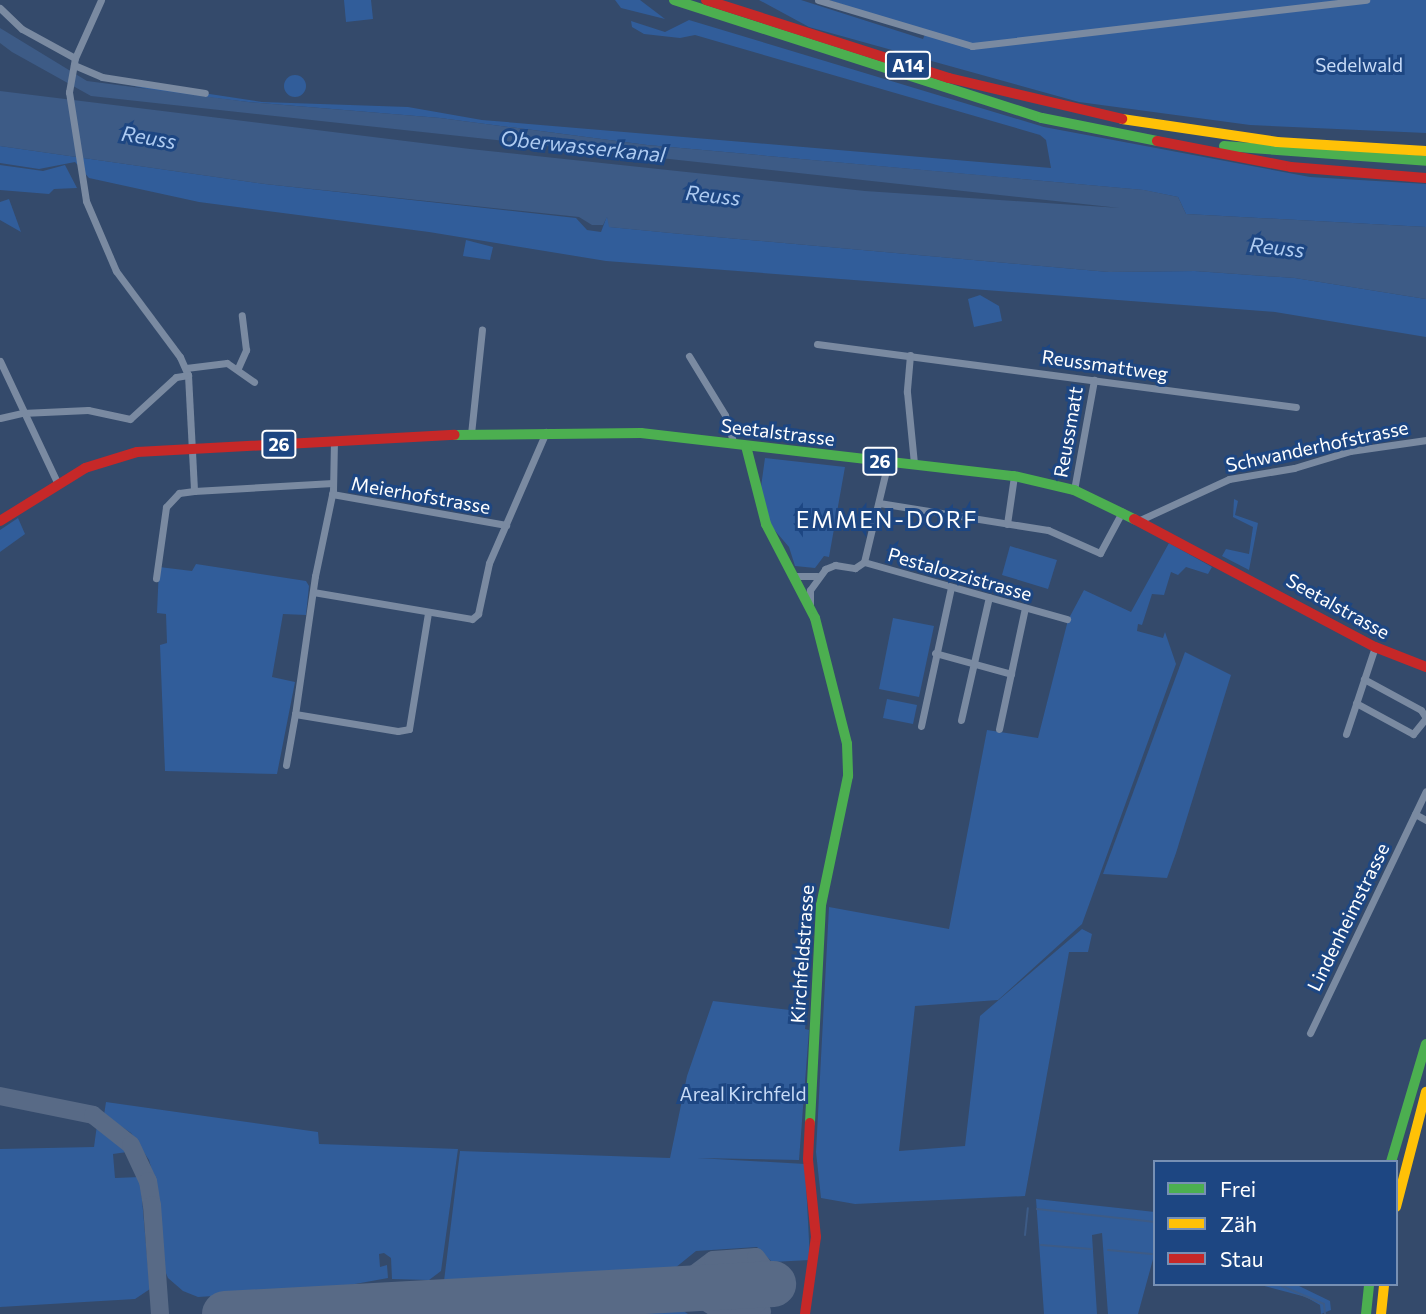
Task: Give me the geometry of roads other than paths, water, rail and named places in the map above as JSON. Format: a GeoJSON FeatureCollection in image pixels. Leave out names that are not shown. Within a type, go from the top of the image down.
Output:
{"type":"FeatureCollection","features":[{"type":"Feature","properties":{"kind":"main road","name":"A14"},"geometry":{"type":"LineString","coordinates":[[674,0],[965,94],[1080,127],[1291,167],[1426,178]]}},
{"type":"Feature","properties":{"kind":"main road","name":"A14"},"geometry":{"type":"LineString","coordinates":[[706,0],[949,78],[1113,118],[1277,142],[1426,149]]}},
{"type":"Feature","properties":{"kind":"main road","name":"A14"},"geometry":{"type":"LineString","coordinates":[[965,94],[1185,141],[1426,161]]}},
{"type":"Feature","properties":{"kind":"main road","name":"Seetalstrasse"},"geometry":{"type":"LineString","coordinates":[[0,521],[58,484],[110,458],[144,452],[334,440],[616,431],[914,464],[1014,477],[1074,490],[1140,520],[1426,675]]}},
{"type":"Feature","properties":{"kind":"main road","name":"Kirchfeldstrasse"},"geometry":{"type":"LineString","coordinates":[[746,446],[746,459],[766,524],[810,604],[839,707],[849,769],[821,905],[808,1159],[816,1237],[805,1314]]}},
{"type":"Feature","properties":{"kind":"main road","name":"Seetalstrasse"},"geometry":{"type":"LineString","coordinates":[[1402,660],[1426,667]]}},
{"type":"Feature","properties":{"kind":"main road"},"geometry":{"type":"LineString","coordinates":[[1392,1160],[1426,1044]]}},
{"type":"Feature","properties":{"kind":"main road"},"geometry":{"type":"LineString","coordinates":[[1398,1199],[1426,1092]]}},
{"type":"Feature","properties":{"kind":"main road"},"geometry":{"type":"LineString","coordinates":[[1366,1314],[1369,1286]]}},
{"type":"Feature","properties":{"kind":"main road"},"geometry":{"type":"LineString","coordinates":[[1381,1314],[1384,1286]]}},
{"type":"Feature","properties":{"kind":"street"},"geometry":{"type":"LineString","coordinates":[[102,0],[73,65],[70,87],[87,206],[116,271],[187,372],[194,491]]}},
{"type":"Feature","properties":{"kind":"street"},"geometry":{"type":"LineString","coordinates":[[818,0],[972,46],[1366,0]]}},
{"type":"Feature","properties":{"kind":"street"},"geometry":{"type":"LineString","coordinates":[[0,8],[22,29],[73,65],[102,77],[205,93]]}},
{"type":"Feature","properties":{"kind":"street"},"geometry":{"type":"LineString","coordinates":[[238,368],[246,350],[242,315]]}},
{"type":"Feature","properties":{"kind":"street"},"geometry":{"type":"LineString","coordinates":[[471,434],[482,330]]}},
{"type":"Feature","properties":{"kind":"street","name":"Reussmattweg"},"geometry":{"type":"LineString","coordinates":[[817,344],[1296,407]]}},
{"type":"Feature","properties":{"kind":"street"},"geometry":{"type":"LineString","coordinates":[[909,355],[907,391],[914,464]]}},
{"type":"Feature","properties":{"kind":"street"},"geometry":{"type":"LineString","coordinates":[[689,356],[725,415],[734,444]]}},
{"type":"Feature","properties":{"kind":"street"},"geometry":{"type":"LineString","coordinates":[[0,361],[27,413],[58,484]]}},
{"type":"Feature","properties":{"kind":"street"},"geometry":{"type":"LineString","coordinates":[[0,418],[27,413],[88,410],[130,419],[176,377],[223,362],[238,368],[254,382]]}},
{"type":"Feature","properties":{"kind":"street","name":"Reussmatt"},"geometry":{"type":"LineString","coordinates":[[1074,490],[1094,380]]}},
{"type":"Feature","properties":{"kind":"street","name":"Meierhofstrasse"},"geometry":{"type":"LineString","coordinates":[[313,592],[472,619],[478,614],[489,563],[546,432]]}},
{"type":"Feature","properties":{"kind":"street","name":"Meierhofstrasse"},"geometry":{"type":"LineString","coordinates":[[286,765],[313,592],[332,494],[334,440]]}},
{"type":"Feature","properties":{"kind":"street","name":"Schwanderhofstrasse"},"geometry":{"type":"LineString","coordinates":[[1140,520],[1229,479],[1294,468],[1349,451],[1426,440]]}},
{"type":"Feature","properties":{"kind":"street","name":"Pestalozzistrasse"},"geometry":{"type":"LineString","coordinates":[[888,462],[864,562],[1067,619]]}},
{"type":"Feature","properties":{"kind":"street"},"geometry":{"type":"LineString","coordinates":[[1007,524],[1014,477]]}},
{"type":"Feature","properties":{"kind":"street"},"geometry":{"type":"LineString","coordinates":[[156,578],[166,507],[179,493],[333,483]]}},
{"type":"Feature","properties":{"kind":"street","name":"Meierhofstrasse"},"geometry":{"type":"LineString","coordinates":[[332,494],[506,525]]}},
{"type":"Feature","properties":{"kind":"street"},"geometry":{"type":"LineString","coordinates":[[879,503],[1057,533],[1100,553],[1122,512]]}},
{"type":"Feature","properties":{"kind":"street"},"geometry":{"type":"LineString","coordinates":[[794,576],[817,576],[835,565],[855,568],[864,562]]}},
{"type":"Feature","properties":{"kind":"street","name":"Kirchfeldstrasse"},"geometry":{"type":"LineString","coordinates":[[810,604],[817,576]]}},
{"type":"Feature","properties":{"kind":"street"},"geometry":{"type":"LineString","coordinates":[[921,726],[951,587]]}},
{"type":"Feature","properties":{"kind":"street"},"geometry":{"type":"LineString","coordinates":[[961,720],[989,597]]}},
{"type":"Feature","properties":{"kind":"street"},"geometry":{"type":"LineString","coordinates":[[999,729],[1025,608]]}},
{"type":"Feature","properties":{"kind":"street"},"geometry":{"type":"LineString","coordinates":[[295,714],[398,731],[409,729],[428,613]]}},
{"type":"Feature","properties":{"kind":"street"},"geometry":{"type":"LineString","coordinates":[[1346,734],[1375,647]]}},
{"type":"Feature","properties":{"kind":"street"},"geometry":{"type":"LineString","coordinates":[[935,653],[1011,674]]}},
{"type":"Feature","properties":{"kind":"street"},"geometry":{"type":"LineString","coordinates":[[1356,703],[1413,734],[1426,718],[1421,710],[1364,679]]}},
{"type":"Feature","properties":{"kind":"street","name":"Lindenheimstrasse"},"geometry":{"type":"LineString","coordinates":[[1310,1033],[1426,790]]}},
{"type":"Feature","properties":{"kind":"street"},"geometry":{"type":"LineString","coordinates":[[1415,814],[1426,820]]}},
{"type":"Feature","properties":{"kind":"water"},"geometry":{"type":"Polygon","coordinates":[[[0,28],[87,81],[248,102],[440,118],[647,145],[1144,190],[1178,197],[1186,214],[1426,227],[1426,299],[1295,278],[1195,271],[1109,272],[609,227],[607,217],[603,225],[592,225],[579,217],[265,184],[0,146],[0,91],[470,149],[865,191],[1120,208],[91,96],[12,52],[0,43],[0,28]]]}},
{"type":"Feature","properties":{"kind":"waterway"},"geometry":{"type":"LineString","coordinates":[[1025,1235],[1028,1208]]}},
{"type":"Feature","properties":{"kind":"waterway"},"geometry":{"type":"LineString","coordinates":[[1037,1209],[1153,1222]]}},
{"type":"Feature","properties":{"kind":"waterway"},"geometry":{"type":"LineString","coordinates":[[1041,1245],[1091,1249]]}},
{"type":"Feature","properties":{"kind":"waterway"},"geometry":{"type":"LineString","coordinates":[[1108,1250],[1152,1254]]}},
{"type":"Feature","properties":{"kind":"waterway"},"geometry":{"type":"LineString","coordinates":[[1282,1286],[1324,1304],[1325,1314]]}},
{"type":"Feature","properties":{"kind":"district","name":"EMMEN-DORF"},"geometry":{"type":"Point","coordinates":[887,519]}},
{"type":"Feature","properties":{"kind":"park label","name":"Sedelwald"},"geometry":{"type":"Point","coordinates":[1359,65]}},
{"type":"Feature","properties":{"kind":"park label","name":"Areal Kirchfeld"},"geometry":{"type":"Point","coordinates":[743,1094]}},
{"type":"Feature","properties":{"kind":"water label","name":"Reuss"},"geometry":{"type":"Point","coordinates":[149,137]}},
{"type":"Feature","properties":{"kind":"water label","name":"Oberwasserkanal"},"geometry":{"type":"Point","coordinates":[583,146]}},
{"type":"Feature","properties":{"kind":"water label","name":"Reuss"},"geometry":{"type":"Point","coordinates":[713,195]}},
{"type":"Feature","properties":{"kind":"water label","name":"Reuss"},"geometry":{"type":"Point","coordinates":[1277,247]}}]}
